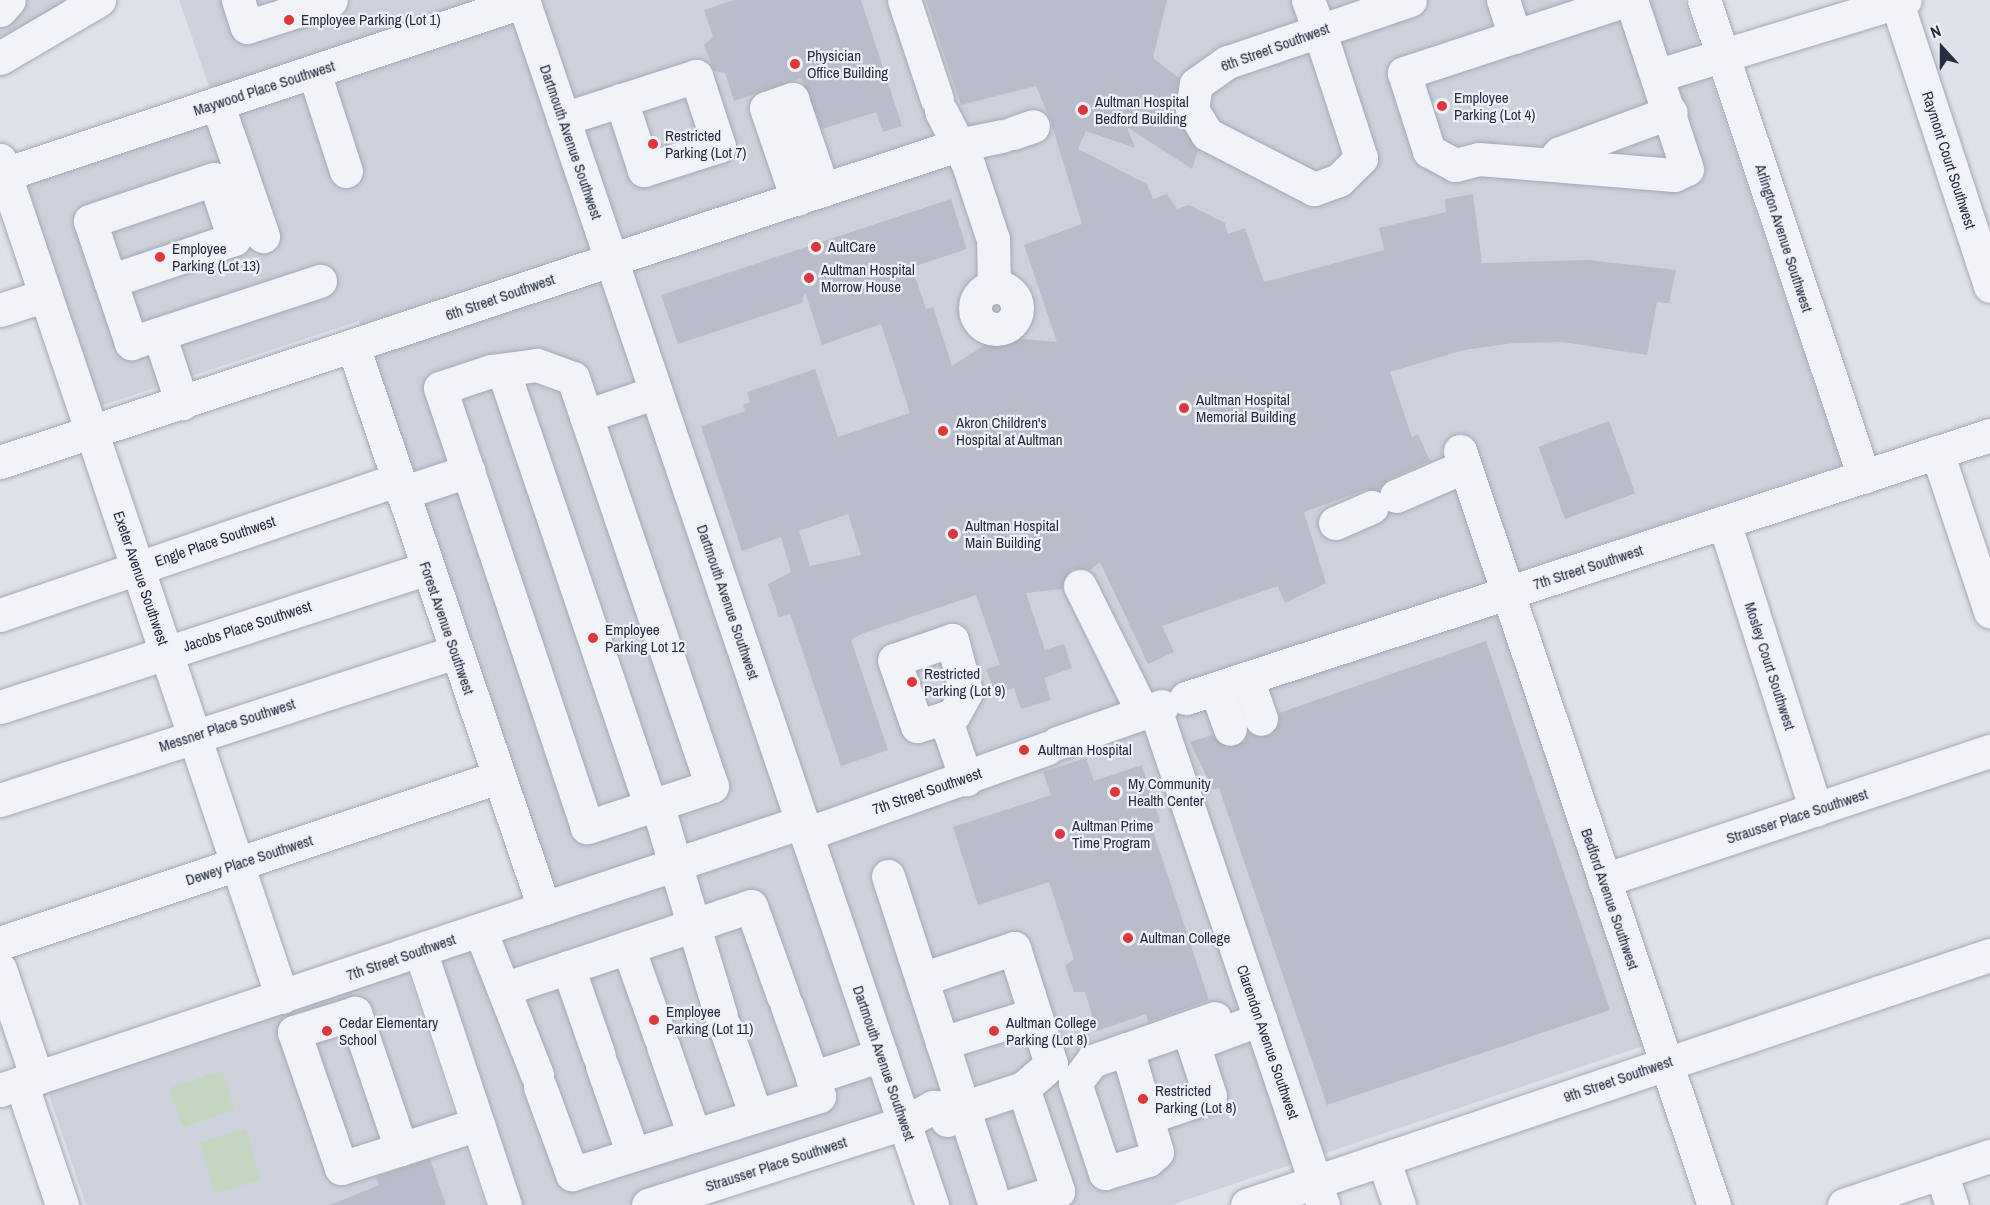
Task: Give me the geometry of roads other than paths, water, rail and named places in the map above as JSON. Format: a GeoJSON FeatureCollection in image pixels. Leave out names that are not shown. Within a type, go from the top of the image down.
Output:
{"type":"FeatureCollection","features":[{"type":"Feature","properties":{"kind":"street"},"geometry":{"type":"LineString","coordinates":[[0,10],[9,0]]}},
{"type":"Feature","properties":{"kind":"street"},"geometry":{"type":"LineString","coordinates":[[0,58],[99,0]]}},
{"type":"Feature","properties":{"kind":"street"},"geometry":{"type":"LineString","coordinates":[[238,0],[247,27],[331,0]]}},
{"type":"Feature","properties":{"kind":"street","name":"Maywood Place Southwest"},"geometry":{"type":"LineString","coordinates":[[5,186],[217,103],[524,0]]}},
{"type":"Feature","properties":{"kind":"street","name":"Dartmouth Avenue Southwest"},"geometry":{"type":"LineString","coordinates":[[524,0],[932,1205]]}},
{"type":"Feature","properties":{"kind":"street"},"geometry":{"type":"LineString","coordinates":[[904,0],[939,105],[958,145],[993,239],[994,287]]}},
{"type":"Feature","properties":{"kind":"street"},"geometry":{"type":"LineString","coordinates":[[1308,0],[1319,31]]}},
{"type":"Feature","properties":{"kind":"street","name":"6th Street Southwest"},"geometry":{"type":"LineString","coordinates":[[1319,31],[1361,158],[1339,180],[1314,189],[1217,141],[1194,117],[1192,93],[1203,76],[1319,31],[1410,0]]}},
{"type":"Feature","properties":{"kind":"street"},"geometry":{"type":"LineString","coordinates":[[1503,0],[1523,34]]}},
{"type":"Feature","properties":{"kind":"street"},"geometry":{"type":"LineString","coordinates":[[1521,0],[1523,34]]}},
{"type":"Feature","properties":{"kind":"street"},"geometry":{"type":"LineString","coordinates":[[1626,0],[1404,73],[1425,142],[1437,159],[1455,165],[1479,159],[1674,175],[1687,169],[1655,63],[1631,0]]}},
{"type":"Feature","properties":{"kind":"street","name":"Arlington Avenue Southwest"},"geometry":{"type":"LineString","coordinates":[[1704,0],[1864,477]]}},
{"type":"Feature","properties":{"kind":"street"},"geometry":{"type":"LineString","coordinates":[[1655,63],[1724,58],[1900,1]]}},
{"type":"Feature","properties":{"kind":"street","name":"Raymont Court Southwest"},"geometry":{"type":"LineString","coordinates":[[1900,1],[1990,282]]}},
{"type":"Feature","properties":{"kind":"street"},"geometry":{"type":"LineString","coordinates":[[314,72],[346,171]]}},
{"type":"Feature","properties":{"kind":"street"},"geometry":{"type":"LineString","coordinates":[[563,119],[621,100]]}},
{"type":"Feature","properties":{"kind":"street"},"geometry":{"type":"LineString","coordinates":[[217,103],[263,236]]}},
{"type":"Feature","properties":{"kind":"street"},"geometry":{"type":"LineString","coordinates":[[1550,164],[1560,153],[1671,112]]}},
{"type":"Feature","properties":{"kind":"street","name":"6th Street Southwest"},"geometry":{"type":"LineString","coordinates":[[0,462],[958,145],[1016,132]]}},
{"type":"Feature","properties":{"kind":"street","name":"Exeter Avenue Southwest"},"geometry":{"type":"LineString","coordinates":[[5,186],[46,295],[282,997]]}},
{"type":"Feature","properties":{"kind":"street"},"geometry":{"type":"LineString","coordinates":[[111,281],[131,343],[320,281]]}},
{"type":"Feature","properties":{"kind":"street"},"geometry":{"type":"LineString","coordinates":[[0,310],[46,295]]}},
{"type":"Feature","properties":{"kind":"street"},"geometry":{"type":"LineString","coordinates":[[168,332],[191,400]]}},
{"type":"Feature","properties":{"kind":"street","name":"Forest Avenue Southwest"},"geometry":{"type":"LineString","coordinates":[[353,346],[455,652],[544,908]]}},
{"type":"Feature","properties":{"kind":"street"},"geometry":{"type":"LineString","coordinates":[[546,368],[573,378],[712,786],[588,827],[440,388],[503,369],[546,368]]}},
{"type":"Feature","properties":{"kind":"street"},"geometry":{"type":"LineString","coordinates":[[503,369],[669,865],[689,899],[690,926],[756,1116]]}},
{"type":"Feature","properties":{"kind":"street"},"geometry":{"type":"LineString","coordinates":[[583,408],[653,383]]}},
{"type":"Feature","properties":{"kind":"street","name":"7th Street Southwest"},"geometry":{"type":"LineString","coordinates":[[19,1084],[420,951],[669,865],[804,828],[966,778],[1174,702],[1990,435]]}},
{"type":"Feature","properties":{"kind":"street"},"geometry":{"type":"LineString","coordinates":[[1937,452],[1990,611]]}},
{"type":"Feature","properties":{"kind":"street","name":"Bedford Avenue Southwest"},"geometry":{"type":"LineString","coordinates":[[1335,523],[1384,502],[1463,458],[1714,1205]]}},
{"type":"Feature","properties":{"kind":"street","name":"Engle Place Southwest"},"geometry":{"type":"LineString","coordinates":[[0,615],[137,567],[400,486],[468,471]]}},
{"type":"Feature","properties":{"kind":"street","name":"Mosley Court Southwest"},"geometry":{"type":"LineString","coordinates":[[1724,522],[1816,810]]}},
{"type":"Feature","properties":{"kind":"street","name":"Jacobs Place Southwest"},"geometry":{"type":"LineString","coordinates":[[0,707],[166,651],[427,568]]}},
{"type":"Feature","properties":{"kind":"street"},"geometry":{"type":"LineString","coordinates":[[1080,586],[1174,702],[1230,729]]}},
{"type":"Feature","properties":{"kind":"street","name":"Messner Place Southwest"},"geometry":{"type":"LineString","coordinates":[[0,800],[455,652]]}},
{"type":"Feature","properties":{"kind":"street"},"geometry":{"type":"LineString","coordinates":[[1247,678],[1261,719]]}},
{"type":"Feature","properties":{"kind":"street","name":"Clarendon Avenue Southwest"},"geometry":{"type":"LineString","coordinates":[[1174,702],[1258,1011],[1319,1193]]}},
{"type":"Feature","properties":{"kind":"street"},"geometry":{"type":"LineString","coordinates":[[945,718],[966,778]]}},
{"type":"Feature","properties":{"kind":"street","name":"Strausser Place Southwest"},"geometry":{"type":"LineString","coordinates":[[1604,880],[1990,751]]}},
{"type":"Feature","properties":{"kind":"street","name":"Dewey Place Southwest"},"geometry":{"type":"LineString","coordinates":[[0,943],[498,777]]}},
{"type":"Feature","properties":{"kind":"street"},"geometry":{"type":"LineString","coordinates":[[888,876],[995,1205]]}},
{"type":"Feature","properties":{"kind":"street"},"geometry":{"type":"LineString","coordinates":[[506,988],[751,906],[816,1087]]}},
{"type":"Feature","properties":{"kind":"street"},"geometry":{"type":"LineString","coordinates":[[480,930],[497,980],[506,988],[572,1174],[756,1116],[816,1087],[884,1064]]}},
{"type":"Feature","properties":{"kind":"street"},"geometry":{"type":"LineString","coordinates":[[628,947],[693,1135]]}},
{"type":"Feature","properties":{"kind":"street"},"geometry":{"type":"LineString","coordinates":[[922,979],[1014,948],[1051,1064],[1023,1088],[963,1108]]}},
{"type":"Feature","properties":{"kind":"street"},"geometry":{"type":"LineString","coordinates":[[420,951],[505,1205]]}},
{"type":"Feature","properties":{"kind":"street","name":"9th Street Southwest"},"geometry":{"type":"LineString","coordinates":[[1247,1205],[1319,1193],[1383,1159],[1990,955]]}},
{"type":"Feature","properties":{"kind":"street"},"geometry":{"type":"LineString","coordinates":[[568,967],[633,1154]]}},
{"type":"Feature","properties":{"kind":"street"},"geometry":{"type":"LineString","coordinates":[[0,969],[19,1084],[62,1205]]}},
{"type":"Feature","properties":{"kind":"street"},"geometry":{"type":"LineString","coordinates":[[1127,1049],[1151,1116],[1157,1152],[1148,1160],[1106,1173],[1075,1083],[1092,1061],[1127,1049],[1258,1011]]}},
{"type":"Feature","properties":{"kind":"street"},"geometry":{"type":"LineString","coordinates":[[1151,1116],[1210,1096],[1193,1044],[1258,1011]]}},
{"type":"Feature","properties":{"kind":"street"},"geometry":{"type":"LineString","coordinates":[[942,1044],[1035,1014]]}},
{"type":"Feature","properties":{"kind":"street"},"geometry":{"type":"LineString","coordinates":[[1014,1205],[1058,1191],[1023,1088]]}},
{"type":"Feature","properties":{"kind":"street","name":"Strausser Place Southwest"},"geometry":{"type":"LineString","coordinates":[[648,1205],[904,1123],[933,1107],[963,1108]]}},
{"type":"Feature","properties":{"kind":"street"},"geometry":{"type":"LineString","coordinates":[[401,1149],[478,1124]]}},
{"type":"Feature","properties":{"kind":"street"},"geometry":{"type":"LineString","coordinates":[[1844,1205],[1990,1156]]}},
{"type":"Feature","properties":{"kind":"street"},"geometry":{"type":"LineString","coordinates":[[1383,1159],[1400,1205]]}},
{"type":"Feature","properties":{"kind":"street"},"geometry":{"type":"LineString","coordinates":[[1941,1172],[1952,1205]]}},
{"type":"Feature","properties":{"kind":"place","name":"Employee Parking (Lot 1)"},"geometry":{"type":"Point","coordinates":[289,20]}},
{"type":"Feature","properties":{"kind":"place","name":"Physician Office Building"},"geometry":{"type":"Point","coordinates":[795,64]}},
{"type":"Feature","properties":{"kind":"place","name":"Employee Parking (Lot 4)"},"geometry":{"type":"Point","coordinates":[1442,106]}},
{"type":"Feature","properties":{"kind":"place","name":"Aultman Hospital Bedford Building"},"geometry":{"type":"Point","coordinates":[1083,110]}},
{"type":"Feature","properties":{"kind":"place","name":"Restricted Parking (Lot 7)"},"geometry":{"type":"Point","coordinates":[653,144]}},
{"type":"Feature","properties":{"kind":"place","name":"AultCare"},"geometry":{"type":"Point","coordinates":[816,247]}},
{"type":"Feature","properties":{"kind":"place","name":"Employee Parking (Lot 13)"},"geometry":{"type":"Point","coordinates":[160,257]}},
{"type":"Feature","properties":{"kind":"place","name":"Aultman Hospital Morrow House"},"geometry":{"type":"Point","coordinates":[809,278]}},
{"type":"Feature","properties":{"kind":"place","name":"Aultman Hospital Memorial Building"},"geometry":{"type":"Point","coordinates":[1184,408]}},
{"type":"Feature","properties":{"kind":"place","name":"Akron Children's Hospital at Aultman"},"geometry":{"type":"Point","coordinates":[943,431]}},
{"type":"Feature","properties":{"kind":"place","name":"Aultman Hospital Main Building"},"geometry":{"type":"Point","coordinates":[953,534]}},
{"type":"Feature","properties":{"kind":"place","name":"Employee Parking Lot 12"},"geometry":{"type":"Point","coordinates":[593,638]}},
{"type":"Feature","properties":{"kind":"place","name":"Restricted Parking (Lot 9)"},"geometry":{"type":"Point","coordinates":[912,682]}},
{"type":"Feature","properties":{"kind":"place","name":"Aultman Hospital"},"geometry":{"type":"Point","coordinates":[1024,750]}},
{"type":"Feature","properties":{"kind":"place","name":"My Community Health Center"},"geometry":{"type":"Point","coordinates":[1115,792]}},
{"type":"Feature","properties":{"kind":"place","name":"Aultman Prime Time Program"},"geometry":{"type":"Point","coordinates":[1060,834]}},
{"type":"Feature","properties":{"kind":"place","name":"Aultman College"},"geometry":{"type":"Point","coordinates":[1128,938]}},
{"type":"Feature","properties":{"kind":"place","name":"Employee Parking (Lot 11)"},"geometry":{"type":"Point","coordinates":[654,1020]}},
{"type":"Feature","properties":{"kind":"place","name":"Cedar Elementary School"},"geometry":{"type":"Point","coordinates":[327,1031]}},
{"type":"Feature","properties":{"kind":"place","name":"Aultman College Parking (Lot 8)"},"geometry":{"type":"Point","coordinates":[994,1031]}},
{"type":"Feature","properties":{"kind":"place","name":"Restricted Parking (Lot 8)"},"geometry":{"type":"Point","coordinates":[1143,1099]}}]}
